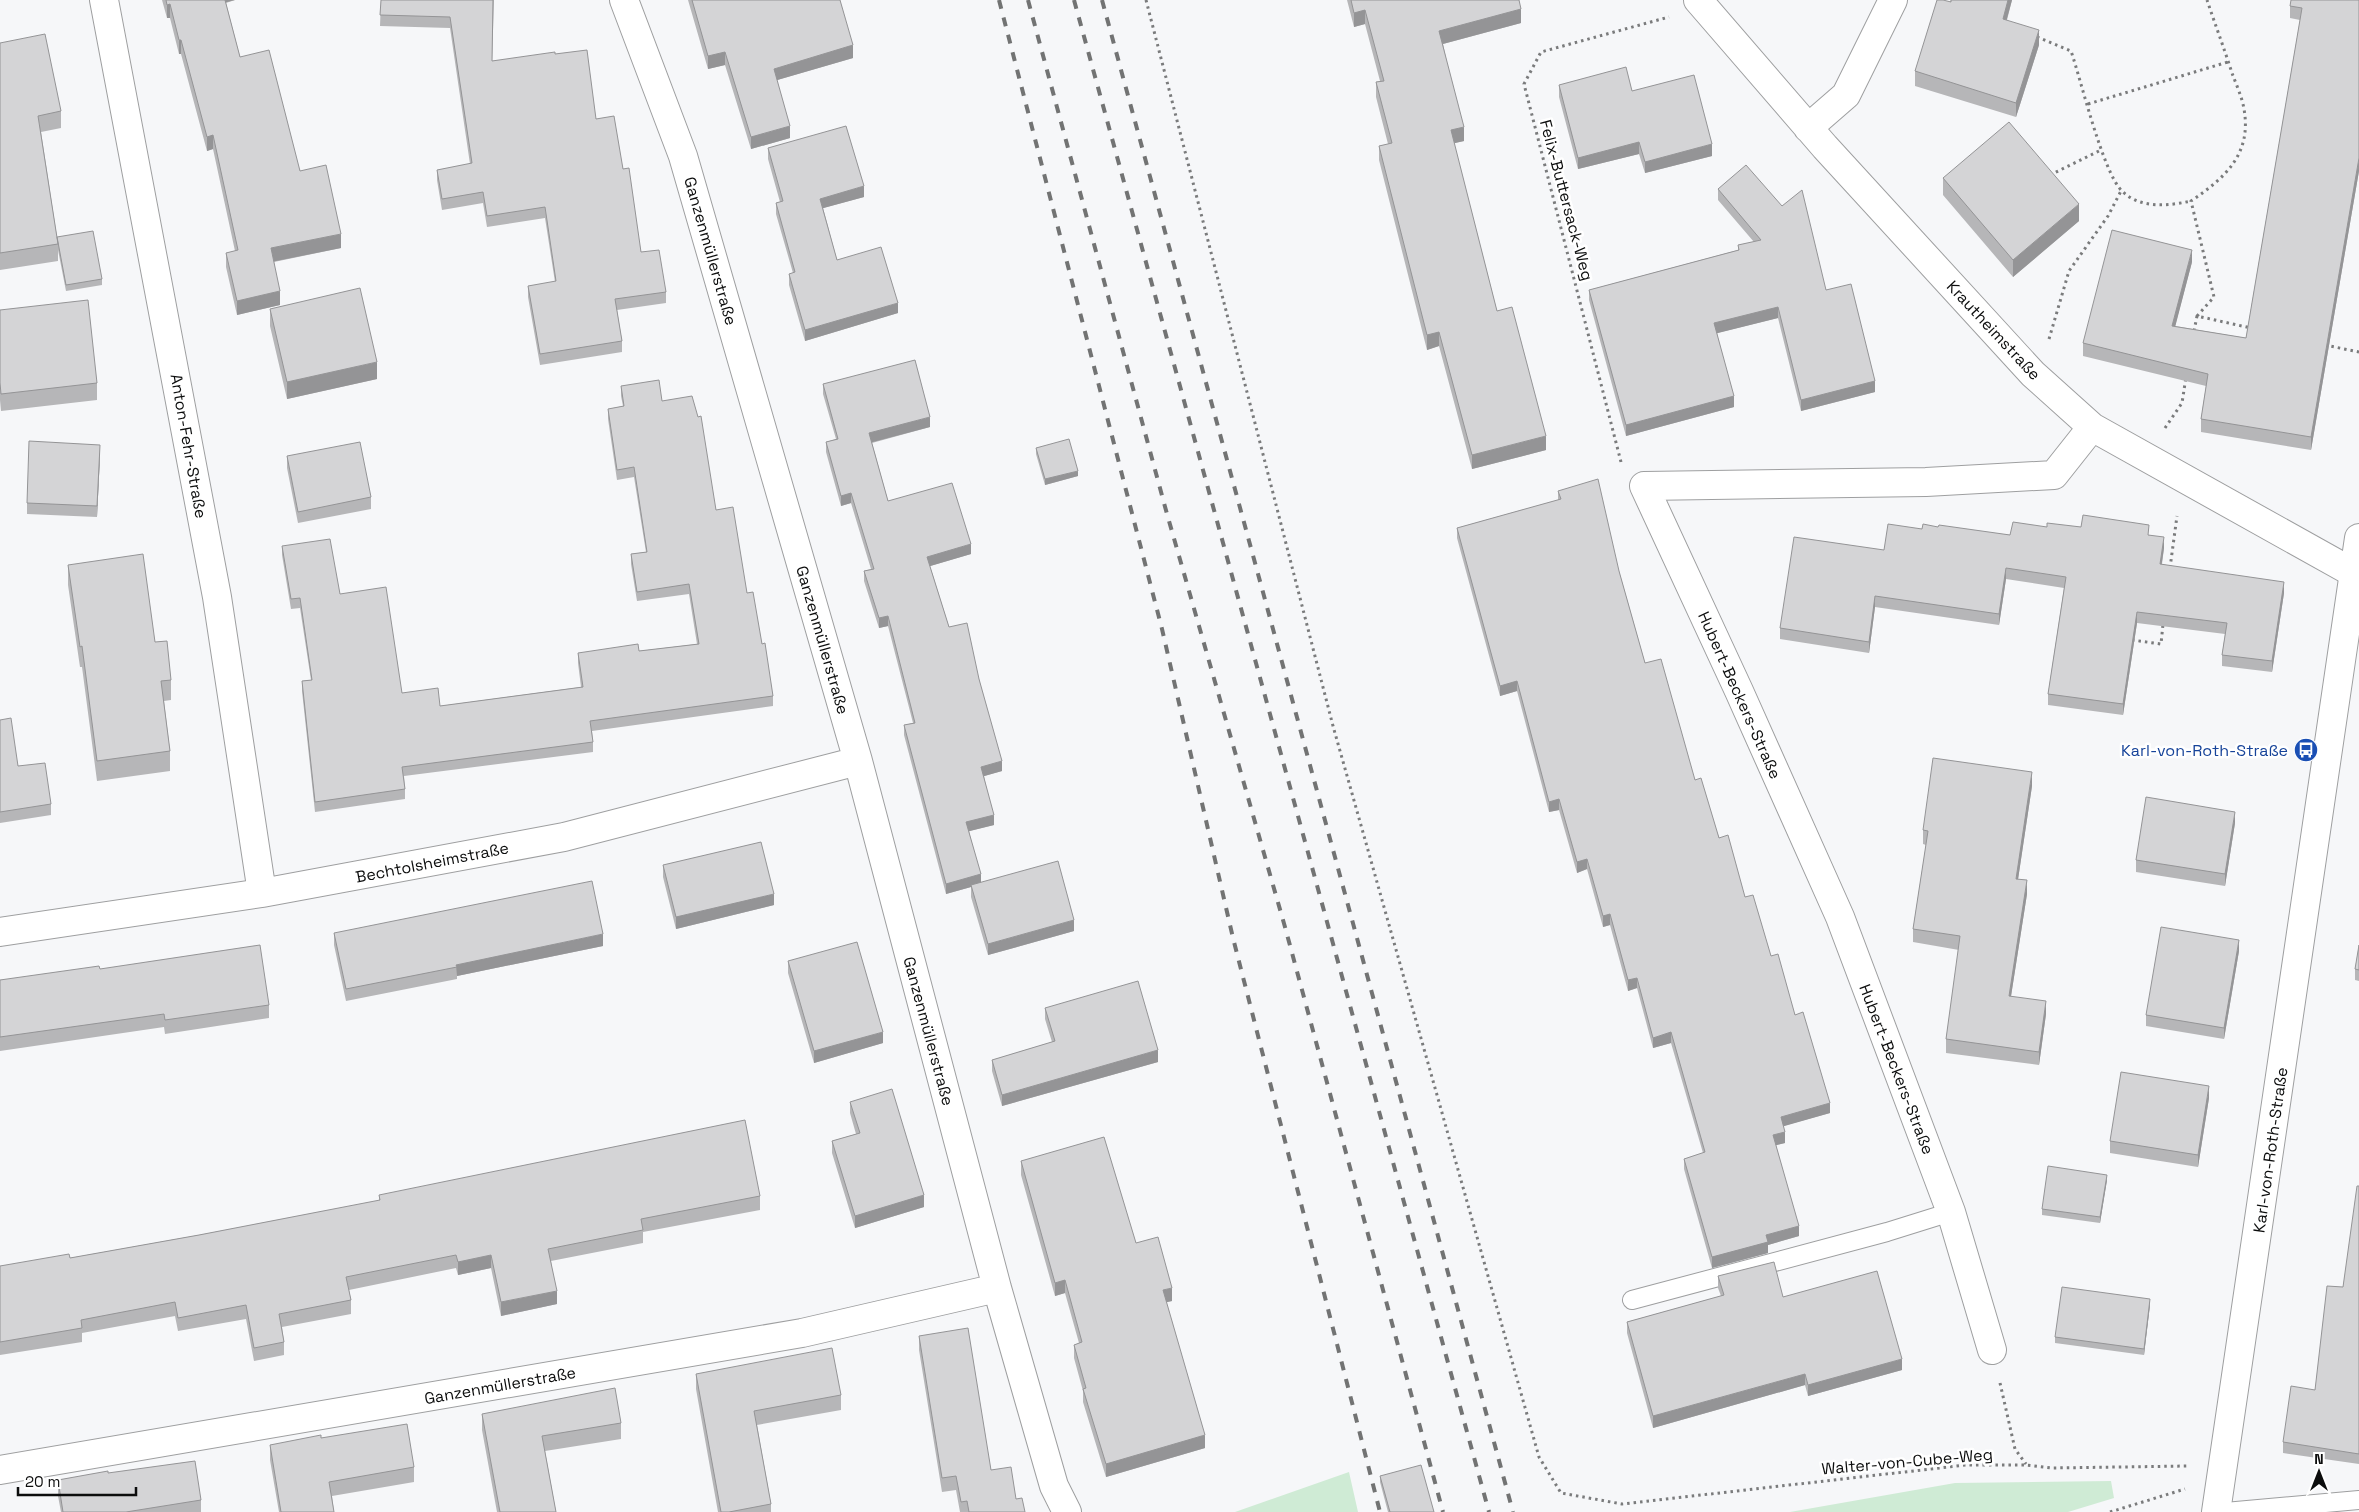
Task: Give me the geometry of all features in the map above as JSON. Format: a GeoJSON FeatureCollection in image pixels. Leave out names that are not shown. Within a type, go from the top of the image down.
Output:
{"type":"FeatureCollection","features":[{"type":"Feature","properties":{"kind":"street","name":"Anton-Fehr-Straße"},"geometry":{"type":"LineString","coordinates":[[104,0],[217,597],[262,894]]}},
{"type":"Feature","properties":{"kind":"street","name":"Ganzenmüllerstraße"},"geometry":{"type":"LineString","coordinates":[[624,0],[683,156],[858,761],[997,1288],[1054,1486],[1067,1512]]}},
{"type":"Feature","properties":{"kind":"street"},"geometry":{"type":"LineString","coordinates":[[1808,128],[1846,95],[1894,0]]}},
{"type":"Feature","properties":{"kind":"street","name":"Krautheimstraße"},"geometry":{"type":"LineString","coordinates":[[1687,7],[1808,128],[2034,374],[2092,427],[2356,575]]}},
{"type":"Feature","properties":{"kind":"street"},"geometry":{"type":"LineString","coordinates":[[1644,486],[1926,482],[2054,474],[2092,427]]}},
{"type":"Feature","properties":{"kind":"street","name":"Hubert-Beckers-Straße"},"geometry":{"type":"LineString","coordinates":[[1644,486],[1739,691],[1840,917],[1951,1212],[1992,1350]]}},
{"type":"Feature","properties":{"kind":"street","name":"Karl-von-Roth-Straße"},"geometry":{"type":"LineString","coordinates":[[2216,1512],[2356,575],[2359,538]]}},
{"type":"Feature","properties":{"kind":"street","name":"Bechtolsheimstraße"},"geometry":{"type":"LineString","coordinates":[[0,932],[262,894],[564,837],[858,761]]}},
{"type":"Feature","properties":{"kind":"street","name":"Ganzenmüllerstraße"},"geometry":{"type":"LineString","coordinates":[[0,1470],[802,1333],[997,1288]]}},
{"type":"Feature","properties":{"kind":"lane"},"geometry":{"type":"LineString","coordinates":[[1632,1300],[1878,1234],[1951,1212]]}},
{"type":"Feature","properties":{"kind":"lane"},"geometry":{"type":"LineString","coordinates":[[2226,1512],[2359,1500]]}},
{"type":"Feature","properties":{"kind":"path","name":"Walter-von-Cube-Weg"},"geometry":{"type":"LineString","coordinates":[[1146,0],[1333,726],[1539,1457],[1560,1493],[1622,1504],[1966,1465],[2026,1465],[2051,1468],[2224,1465]]}},
{"type":"Feature","properties":{"kind":"path"},"geometry":{"type":"LineString","coordinates":[[2035,36],[2071,51],[2101,150],[2109,170],[2121,191],[2143,203],[2168,206],[2190,201],[2212,187],[2228,170],[2240,153],[2246,133],[2244,108],[2207,0]]}},
{"type":"Feature","properties":{"kind":"path","name":"Felix-Buttersack-Weg"},"geometry":{"type":"LineString","coordinates":[[1644,486],[1622,466],[1524,84],[1541,52],[1687,7]]}},
{"type":"Feature","properties":{"kind":"path"},"geometry":{"type":"LineString","coordinates":[[2088,104],[2228,62]]}},
{"type":"Feature","properties":{"kind":"path"},"geometry":{"type":"LineString","coordinates":[[2043,178],[2101,150]]}},
{"type":"Feature","properties":{"kind":"path"},"geometry":{"type":"LineString","coordinates":[[2048,342],[2069,271],[2108,216],[2121,191]]}},
{"type":"Feature","properties":{"kind":"path"},"geometry":{"type":"LineString","coordinates":[[2190,201],[2214,297],[2197,316],[2193,339]]}},
{"type":"Feature","properties":{"kind":"path"},"geometry":{"type":"LineString","coordinates":[[2197,316],[2254,329]]}},
{"type":"Feature","properties":{"kind":"path"},"geometry":{"type":"LineString","coordinates":[[2320,344],[2359,352]]}},
{"type":"Feature","properties":{"kind":"path"},"geometry":{"type":"LineString","coordinates":[[2163,432],[2182,403],[2187,375]]}},
{"type":"Feature","properties":{"kind":"path"},"geometry":{"type":"LineString","coordinates":[[2169,575],[2177,516]]}},
{"type":"Feature","properties":{"kind":"path"},"geometry":{"type":"LineString","coordinates":[[2122,638],[2160,644],[2164,614]]}},
{"type":"Feature","properties":{"kind":"path"},"geometry":{"type":"LineString","coordinates":[[1992,1350],[2015,1449],[2026,1465]]}},
{"type":"Feature","properties":{"kind":"path"},"geometry":{"type":"LineString","coordinates":[[2110,1512],[2180,1489]]}},
{"type":"Feature","properties":{"kind":"green space"},"geometry":{"type":"Polygon","coordinates":[[[1349,1472],[1358,1512],[1235,1512],[1349,1472]]]}},
{"type":"Feature","properties":{"kind":"green space"},"geometry":{"type":"Polygon","coordinates":[[[2111,1481],[2114,1498],[2068,1512],[1790,1512],[1955,1483],[2111,1481]]]}},
{"type":"Feature","properties":{"kind":"building"},"geometry":{"type":"Polygon","coordinates":[[[166,0],[225,0],[240,57],[269,50],[300,171],[326,165],[341,234],[271,248],[280,291],[237,301],[226,253],[238,250],[213,135],[207,137],[181,40],[179,40],[170,4],[167,5],[166,0]]]}},
{"type":"Feature","properties":{"kind":"building"},"geometry":{"type":"Polygon","coordinates":[[[381,0],[493,0],[492,61],[555,52],[555,54],[587,50],[596,119],[614,116],[623,169],[629,168],[641,252],[659,250],[666,292],[615,299],[622,341],[540,354],[528,286],[556,281],[545,207],[487,216],[483,192],[442,199],[437,170],[472,163],[450,17],[380,15],[381,0]]]}},
{"type":"Feature","properties":{"kind":"building"},"geometry":{"type":"Polygon","coordinates":[[[692,0],[840,0],[853,45],[774,69],[790,126],[751,137],[725,52],[708,56],[692,0]]]}},
{"type":"Feature","properties":{"kind":"building"},"geometry":{"type":"Polygon","coordinates":[[[1351,0],[1519,0],[1521,9],[1439,31],[1464,127],[1451,130],[1497,311],[1512,307],[1546,436],[1472,455],[1439,332],[1427,335],[1379,146],[1392,143],[1376,82],[1384,81],[1365,10],[1354,13],[1351,0]]]}},
{"type":"Feature","properties":{"kind":"building"},"geometry":{"type":"Polygon","coordinates":[[[1937,0],[1951,2],[1951,0],[2008,0],[2003,19],[2039,30],[2016,103],[1915,71],[1937,0]]]}},
{"type":"Feature","properties":{"kind":"building"},"geometry":{"type":"Polygon","coordinates":[[[2291,0],[2359,0],[2359,158],[2311,437],[2201,419],[2208,374],[2083,343],[2112,230],[2192,250],[2172,326],[2246,338],[2302,8],[2290,6],[2291,0]]]}},
{"type":"Feature","properties":{"kind":"building"},"geometry":{"type":"Polygon","coordinates":[[[45,34],[61,111],[38,116],[58,244],[0,253],[0,43],[45,34]]]}},
{"type":"Feature","properties":{"kind":"building"},"geometry":{"type":"Polygon","coordinates":[[[1626,67],[1632,91],[1694,75],[1712,144],[1645,162],[1639,142],[1578,158],[1559,85],[1626,67]]]}},
{"type":"Feature","properties":{"kind":"building"},"geometry":{"type":"Polygon","coordinates":[[[2009,122],[2079,204],[2013,260],[1943,178],[2009,122]]]}},
{"type":"Feature","properties":{"kind":"building"},"geometry":{"type":"Polygon","coordinates":[[[846,126],[864,186],[820,199],[837,260],[881,247],[898,303],[805,330],[789,274],[795,272],[776,203],[783,201],[768,148],[846,126]]]}},
{"type":"Feature","properties":{"kind":"building"},"geometry":{"type":"Polygon","coordinates":[[[1746,165],[1782,206],[1802,190],[1826,290],[1851,284],[1875,381],[1801,400],[1778,307],[1714,323],[1734,396],[1626,425],[1589,290],[1739,250],[1738,245],[1761,240],[1718,189],[1746,165]]]}},
{"type":"Feature","properties":{"kind":"building"},"geometry":{"type":"Polygon","coordinates":[[[93,231],[102,279],[66,285],[57,237],[93,231]]]}},
{"type":"Feature","properties":{"kind":"building"},"geometry":{"type":"Polygon","coordinates":[[[360,288],[377,362],[287,382],[270,309],[360,288]]]}},
{"type":"Feature","properties":{"kind":"building"},"geometry":{"type":"Polygon","coordinates":[[[88,300],[97,383],[1,394],[0,310],[88,300]]]}},
{"type":"Feature","properties":{"kind":"building"},"geometry":{"type":"Polygon","coordinates":[[[915,360],[930,417],[869,433],[888,501],[952,483],[971,544],[927,557],[949,627],[967,623],[979,679],[1002,761],[981,767],[994,815],[966,822],[981,874],[946,884],[904,725],[915,723],[888,616],[879,618],[864,571],[874,569],[851,493],[841,496],[826,442],[838,439],[823,384],[915,360]]]}},
{"type":"Feature","properties":{"kind":"building"},"geometry":{"type":"Polygon","coordinates":[[[659,380],[662,401],[692,396],[698,417],[701,416],[716,510],[733,507],[747,593],[753,592],[762,644],[765,643],[773,696],[590,721],[593,742],[402,767],[405,789],[315,802],[302,681],[312,680],[300,598],[291,599],[282,546],[330,539],[340,594],[386,587],[402,693],[438,688],[440,706],[583,687],[578,653],[638,644],[639,651],[699,644],[689,584],[637,592],[631,554],[647,552],[634,467],[617,470],[608,409],[624,406],[621,386],[659,380]]]}},
{"type":"Feature","properties":{"kind":"building"},"geometry":{"type":"Polygon","coordinates":[[[1069,439],[1078,471],[1045,479],[1036,448],[1069,439]]]}},
{"type":"Feature","properties":{"kind":"building"},"geometry":{"type":"Polygon","coordinates":[[[29,441],[100,445],[97,506],[27,503],[29,441]]]}},
{"type":"Feature","properties":{"kind":"building"},"geometry":{"type":"Polygon","coordinates":[[[360,442],[371,497],[298,512],[287,456],[360,442]]]}},
{"type":"Feature","properties":{"kind":"building"},"geometry":{"type":"Polygon","coordinates":[[[1598,479],[1619,571],[1645,663],[1661,659],[1695,780],[1701,778],[1719,838],[1728,835],[1745,897],[1753,895],[1771,956],[1778,954],[1795,1015],[1803,1012],[1830,1103],[1781,1117],[1785,1132],[1773,1135],[1799,1226],[1766,1235],[1768,1242],[1712,1257],[1684,1159],[1705,1152],[1671,1032],[1653,1038],[1637,978],[1628,980],[1610,914],[1603,916],[1587,859],[1577,862],[1559,799],[1549,802],[1517,681],[1500,686],[1457,528],[1561,499],[1558,491],[1598,479]]]}},
{"type":"Feature","properties":{"kind":"building"},"geometry":{"type":"Polygon","coordinates":[[[2083,515],[2149,525],[2148,535],[2164,537],[2160,564],[2284,582],[2272,661],[2222,655],[2227,623],[2137,612],[2123,704],[2048,694],[2066,577],[2006,568],[1999,614],[1875,596],[1869,642],[1780,628],[1794,537],[1884,550],[1888,524],[1922,529],[1923,524],[1938,527],[1939,525],[2010,535],[2013,522],[2047,527],[2047,523],[2081,527],[2083,515]]]}},
{"type":"Feature","properties":{"kind":"building"},"geometry":{"type":"Polygon","coordinates":[[[143,554],[155,642],[167,641],[171,680],[161,681],[170,751],[97,761],[82,646],[80,647],[68,565],[143,554]]]}},
{"type":"Feature","properties":{"kind":"building"},"geometry":{"type":"Polygon","coordinates":[[[11,718],[18,766],[45,763],[51,804],[0,812],[0,720],[11,718]]]}},
{"type":"Feature","properties":{"kind":"building"},"geometry":{"type":"Polygon","coordinates":[[[1933,758],[2032,772],[2016,879],[2027,880],[2009,996],[2046,1001],[2039,1052],[1946,1039],[1960,936],[1913,929],[1928,831],[1923,830],[1933,758]]]}},
{"type":"Feature","properties":{"kind":"building"},"geometry":{"type":"Polygon","coordinates":[[[2146,797],[2235,812],[2225,874],[2136,860],[2146,797]]]}},
{"type":"Feature","properties":{"kind":"building"},"geometry":{"type":"Polygon","coordinates":[[[761,842],[774,894],[676,917],[663,865],[761,842]]]}},
{"type":"Feature","properties":{"kind":"building"},"geometry":{"type":"Polygon","coordinates":[[[1058,861],[1074,920],[988,944],[971,885],[1058,861]]]}},
{"type":"Feature","properties":{"kind":"building"},"geometry":{"type":"Polygon","coordinates":[[[592,881],[603,934],[456,965],[457,967],[346,989],[334,933],[592,881]]]}},
{"type":"Feature","properties":{"kind":"building"},"geometry":{"type":"Polygon","coordinates":[[[2161,927],[2239,940],[2224,1028],[2146,1015],[2161,927]]]}},
{"type":"Feature","properties":{"kind":"building"},"geometry":{"type":"Polygon","coordinates":[[[857,942],[883,1032],[814,1051],[788,961],[857,942]]]}},
{"type":"Feature","properties":{"kind":"building"},"geometry":{"type":"Polygon","coordinates":[[[260,945],[269,1005],[165,1020],[164,1014],[0,1037],[0,980],[99,966],[100,969],[260,945]]]}},
{"type":"Feature","properties":{"kind":"building"},"geometry":{"type":"Polygon","coordinates":[[[2359,945],[2359,970],[2355,969],[2359,945]]]}},
{"type":"Feature","properties":{"kind":"building"},"geometry":{"type":"Polygon","coordinates":[[[1138,981],[1158,1050],[1002,1095],[992,1060],[1055,1041],[1045,1008],[1138,981]]]}},
{"type":"Feature","properties":{"kind":"building"},"geometry":{"type":"Polygon","coordinates":[[[2121,1072],[2209,1086],[2198,1155],[2110,1141],[2121,1072]]]}},
{"type":"Feature","properties":{"kind":"building"},"geometry":{"type":"Polygon","coordinates":[[[892,1089],[924,1195],[855,1216],[832,1141],[860,1133],[850,1102],[892,1089]]]}},
{"type":"Feature","properties":{"kind":"building"},"geometry":{"type":"Polygon","coordinates":[[[745,1120],[760,1196],[641,1219],[643,1230],[548,1249],[557,1291],[501,1302],[491,1255],[458,1262],[456,1255],[346,1277],[351,1300],[279,1314],[284,1342],[254,1348],[246,1305],[178,1318],[175,1302],[81,1320],[82,1328],[0,1342],[0,1266],[69,1254],[70,1258],[380,1200],[379,1195],[745,1120]]]}},
{"type":"Feature","properties":{"kind":"building"},"geometry":{"type":"Polygon","coordinates":[[[1104,1137],[1136,1243],[1158,1237],[1172,1288],[1163,1290],[1205,1435],[1106,1464],[1083,1389],[1086,1388],[1074,1345],[1082,1342],[1065,1280],[1055,1283],[1021,1161],[1104,1137]]]}},
{"type":"Feature","properties":{"kind":"building"},"geometry":{"type":"Polygon","coordinates":[[[2048,1166],[2107,1175],[2100,1217],[2042,1209],[2048,1166]]]}},
{"type":"Feature","properties":{"kind":"building"},"geometry":{"type":"Polygon","coordinates":[[[2357,1186],[2359,1186],[2359,1454],[2283,1442],[2291,1386],[2315,1390],[2327,1286],[2343,1287],[2357,1186]]]}},
{"type":"Feature","properties":{"kind":"building"},"geometry":{"type":"Polygon","coordinates":[[[1774,1262],[1783,1297],[1877,1271],[1902,1359],[1808,1385],[1805,1374],[1653,1416],[1627,1322],[1724,1295],[1718,1276],[1774,1262]]]}},
{"type":"Feature","properties":{"kind":"building"},"geometry":{"type":"Polygon","coordinates":[[[2062,1287],[2150,1299],[2144,1349],[2055,1337],[2062,1287]]]}},
{"type":"Feature","properties":{"kind":"building"},"geometry":{"type":"Polygon","coordinates":[[[968,1328],[991,1470],[1011,1467],[1016,1499],[1022,1498],[1025,1512],[969,1512],[967,1501],[961,1502],[956,1476],[942,1478],[919,1336],[968,1328]]]}},
{"type":"Feature","properties":{"kind":"building"},"geometry":{"type":"Polygon","coordinates":[[[832,1348],[841,1395],[754,1411],[771,1504],[721,1512],[696,1374],[832,1348]]]}},
{"type":"Feature","properties":{"kind":"building"},"geometry":{"type":"Polygon","coordinates":[[[615,1388],[621,1423],[542,1436],[556,1512],[500,1512],[482,1414],[615,1388]]]}},
{"type":"Feature","properties":{"kind":"building"},"geometry":{"type":"Polygon","coordinates":[[[407,1424],[414,1467],[329,1482],[334,1512],[281,1512],[270,1445],[321,1435],[321,1438],[407,1424]]]}},
{"type":"Feature","properties":{"kind":"building"},"geometry":{"type":"Polygon","coordinates":[[[195,1461],[201,1500],[126,1512],[63,1512],[58,1480],[108,1471],[108,1473],[195,1461]]]}},
{"type":"Feature","properties":{"kind":"building"},"geometry":{"type":"Polygon","coordinates":[[[1421,1465],[1434,1512],[1390,1512],[1380,1476],[1421,1465]]]}},
{"type":"Feature","properties":{"kind":"railway"},"geometry":{"type":"LineString","coordinates":[[999,0],[1162,629],[1233,938],[1380,1512]]}},
{"type":"Feature","properties":{"kind":"railway"},"geometry":{"type":"LineString","coordinates":[[1028,0],[1167,514],[1285,927],[1443,1512]]}},
{"type":"Feature","properties":{"kind":"railway"},"geometry":{"type":"LineString","coordinates":[[1074,0],[1489,1512]]}},
{"type":"Feature","properties":{"kind":"railway"},"geometry":{"type":"LineString","coordinates":[[1102,0],[1513,1512]]}},
{"type":"Feature","properties":{"kind":"place","name":"Karl-von-Roth-Straße"},"geometry":{"type":"Point","coordinates":[2306,750]}}]}
